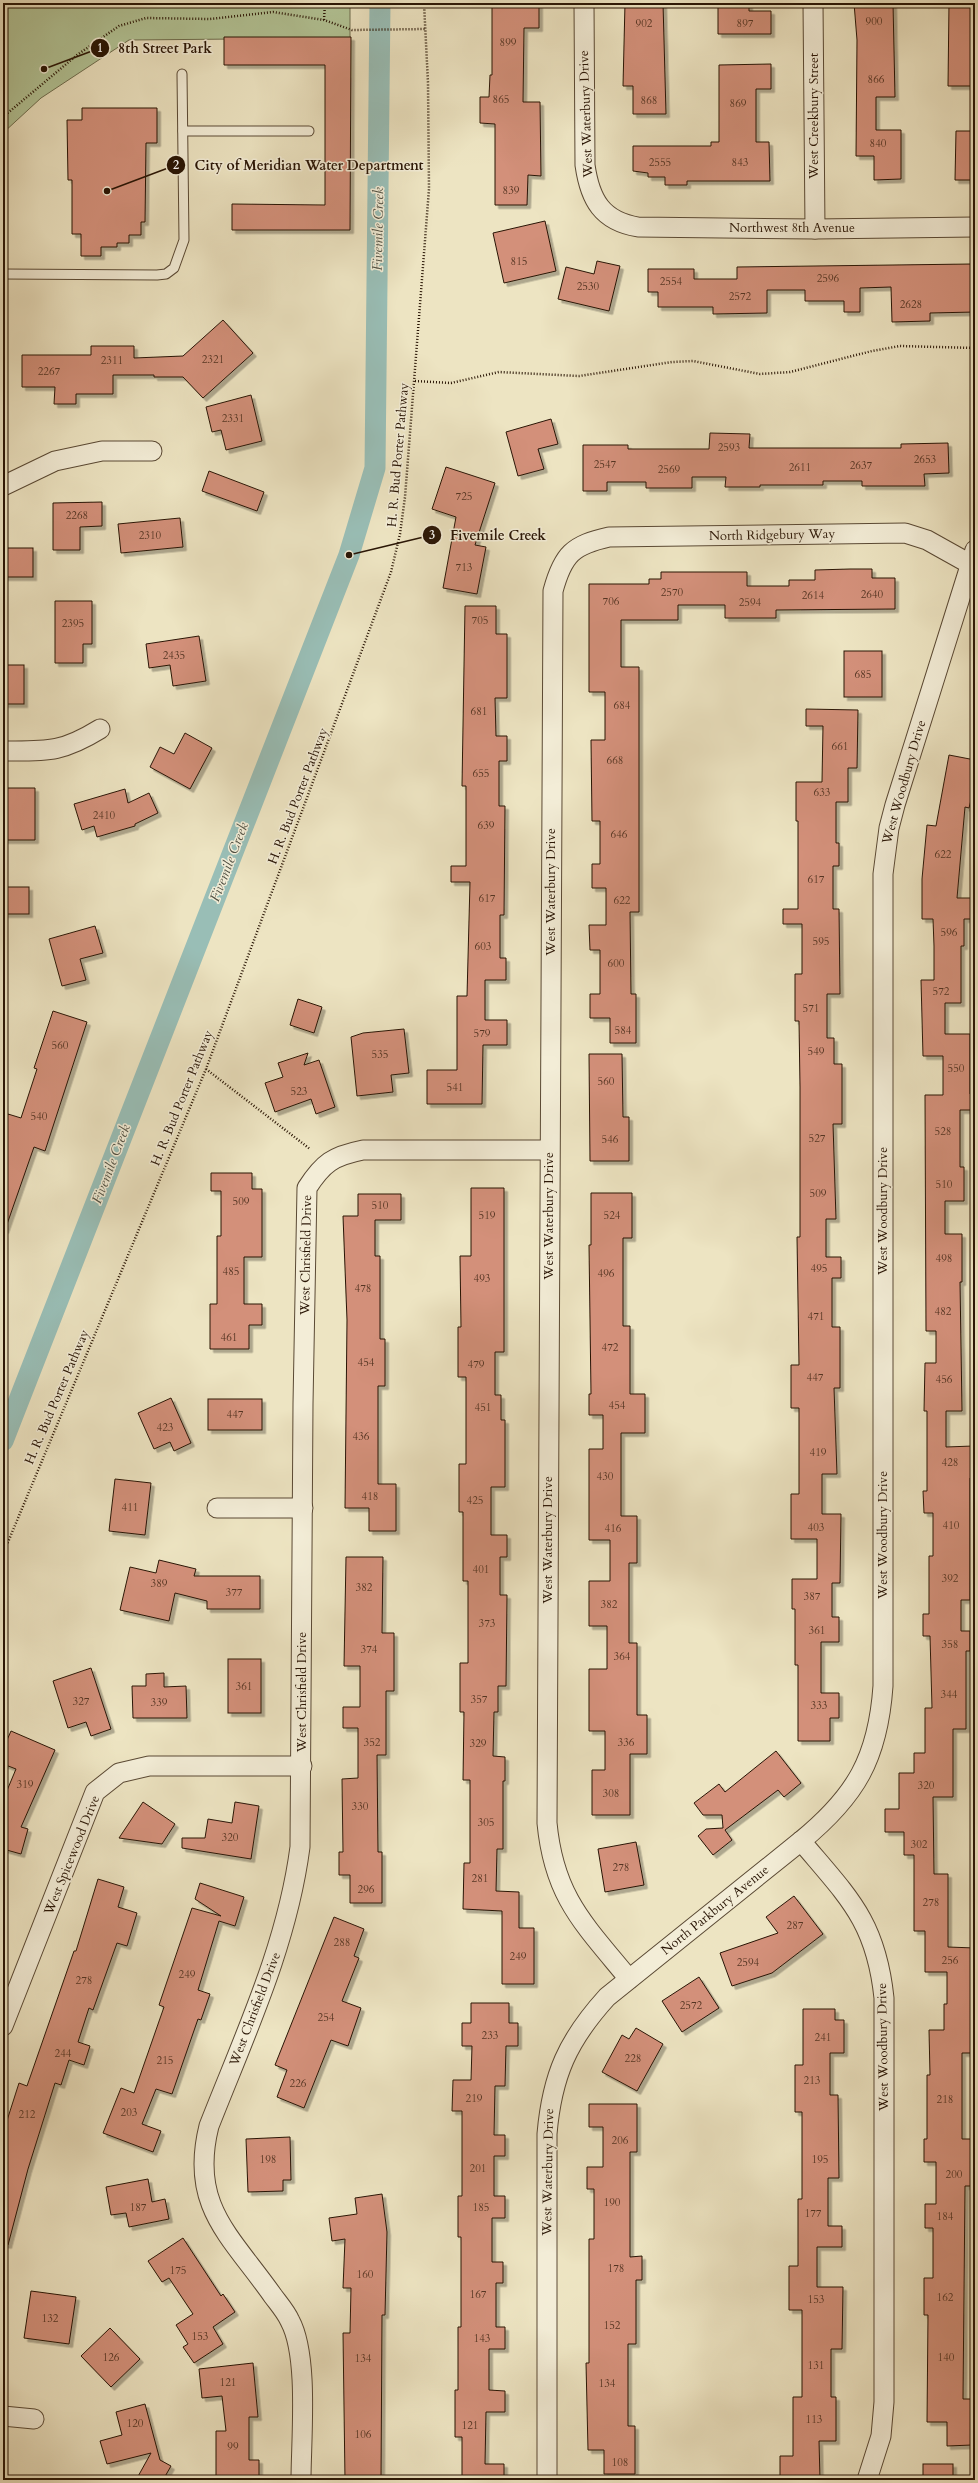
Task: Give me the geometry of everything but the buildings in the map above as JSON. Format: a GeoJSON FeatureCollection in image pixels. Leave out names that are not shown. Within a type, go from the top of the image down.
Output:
{"type":"FeatureCollection","features":[{"type":"Feature","properties":{"kind":"street","name":"West Waterbury Drive"},"geometry":{"type":"LineString","coordinates":[[584,3],[585,165],[588,188],[598,204],[610,218]]}},
{"type":"Feature","properties":{"kind":"street","name":"West Creekbury Street"},"geometry":{"type":"LineString","coordinates":[[813,3],[815,229]]}},
{"type":"Feature","properties":{"kind":"street","name":"Northwest 8th Avenue"},"geometry":{"type":"LineString","coordinates":[[610,218],[638,227],[815,229],[975,227]]}},
{"type":"Feature","properties":{"kind":"street"},"geometry":{"type":"LineString","coordinates":[[3,486],[55,461],[102,451],[152,451]]}},
{"type":"Feature","properties":{"kind":"street","name":"North Ridgebury Way"},"geometry":{"type":"LineString","coordinates":[[570,552],[586,542],[609,537],[906,533],[973,557]]}},
{"type":"Feature","properties":{"kind":"street","name":"West Waterbury Drive"},"geometry":{"type":"LineString","coordinates":[[547,2480],[547,2134],[549,2105],[557,2074],[570,2045],[587,2020],[608,1997],[629,1979],[585,1926],[568,1901],[556,1874],[549,1844],[547,1823],[549,1150],[553,591],[559,571],[570,552]]}},
{"type":"Feature","properties":{"kind":"street","name":"West Woodbury Drive"},"geometry":{"type":"LineString","coordinates":[[867,2480],[881,2436],[884,2402],[884,1998],[881,1969],[874,1942],[861,1916],[801,1841],[844,1801],[857,1781],[873,1747],[881,1718],[883,1686],[883,874],[888,835],[895,805],[973,557]]}},
{"type":"Feature","properties":{"kind":"street"},"geometry":{"type":"LineString","coordinates":[[3,751],[54,751],[78,742],[100,728]]}},
{"type":"Feature","properties":{"kind":"street","name":"West Chrisfield Drive"},"geometry":{"type":"LineString","coordinates":[[301,2480],[301,2367],[298,2344],[291,2321],[224,2229],[212,2209],[205,2186],[204,2149],[210,2126],[276,1954],[290,1909],[300,1847],[307,1188],[320,1168],[339,1155],[363,1150],[549,1150]]}},
{"type":"Feature","properties":{"kind":"street"},"geometry":{"type":"LineString","coordinates":[[217,1508],[303,1508]]}},
{"type":"Feature","properties":{"kind":"street","name":"West Spicewood Drive"},"geometry":{"type":"LineString","coordinates":[[3,2026],[95,1792],[119,1773],[149,1766],[302,1766]]}},
{"type":"Feature","properties":{"kind":"street","name":"North Parkbury Avenue"},"geometry":{"type":"LineString","coordinates":[[629,1979],[801,1841]]}},
{"type":"Feature","properties":{"kind":"street"},"geometry":{"type":"LineString","coordinates":[[3,2416],[34,2419]]}},
{"type":"Feature","properties":{"kind":"lane"},"geometry":{"type":"LineString","coordinates":[[3,274],[157,275],[166,274],[174,268],[184,240],[182,74]]}},
{"type":"Feature","properties":{"kind":"lane"},"geometry":{"type":"LineString","coordinates":[[182,131],[309,131]]}},
{"type":"Feature","properties":{"kind":"path"},"geometry":{"type":"LineString","coordinates":[[324,20],[325,3]]}},
{"type":"Feature","properties":{"kind":"path","name":"H. R. Bud Porter Pathway"},"geometry":{"type":"LineString","coordinates":[[3,1554],[206,1068],[391,572],[400,534],[405,497],[429,189],[424,3]]}},
{"type":"Feature","properties":{"kind":"path"},"geometry":{"type":"LineString","coordinates":[[3,117],[78,55],[119,26],[146,18],[210,19],[273,12],[324,20],[352,30],[425,29]]}},
{"type":"Feature","properties":{"kind":"path"},"geometry":{"type":"LineString","coordinates":[[414,381],[451,383],[499,372],[578,376],[686,361],[760,374],[790,372],[872,351],[900,346],[975,348]]}},
{"type":"Feature","properties":{"kind":"path"},"geometry":{"type":"LineString","coordinates":[[206,1068],[310,1149]]}},
{"type":"Feature","properties":{"kind":"green space"},"geometry":{"type":"Polygon","coordinates":[[[3,3],[350,3],[350,38],[129,40],[41,98],[3,133],[3,3]]]}},
{"type":"Feature","properties":{"kind":"waterway","name":"Fivemile Creek"},"geometry":{"type":"LineString","coordinates":[[3,1441],[349,555],[375,468],[380,3]]}},
{"type":"Feature","properties":{"kind":"place","name":"8th Street Park"},"geometry":{"type":"Point","coordinates":[44,69]}},
{"type":"Feature","properties":{"kind":"place","name":"City of Meridian Water Department"},"geometry":{"type":"Point","coordinates":[107,191]}},
{"type":"Feature","properties":{"kind":"place","name":"Fivemile Creek"},"geometry":{"type":"Point","coordinates":[349,555]}}]}
